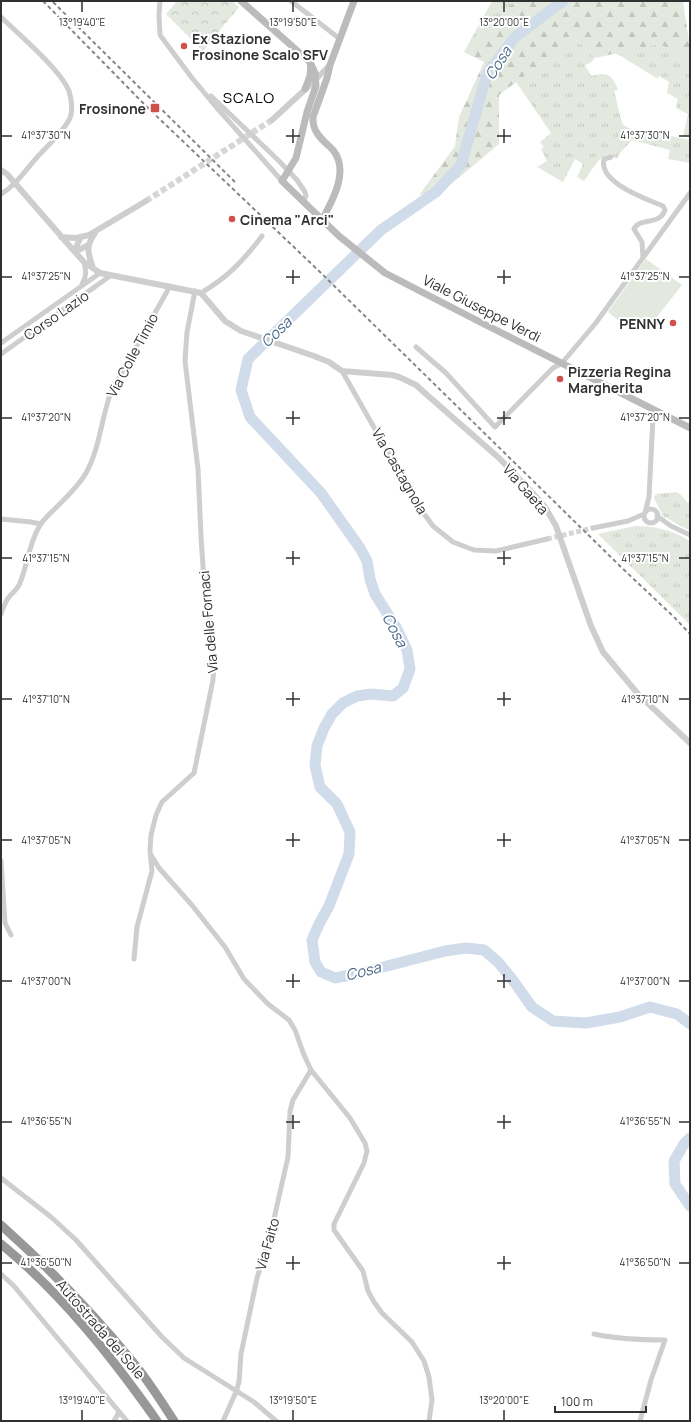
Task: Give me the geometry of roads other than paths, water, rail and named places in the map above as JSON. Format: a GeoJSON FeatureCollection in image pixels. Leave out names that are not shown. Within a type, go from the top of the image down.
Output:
{"type":"FeatureCollection","features":[{"type":"Feature","properties":{"kind":"highway","name":"Autostrada del Sole"},"geometry":{"type":"LineString","coordinates":[[1,1226],[38,1258],[87,1307],[134,1362],[174,1421]]}},
{"type":"Feature","properties":{"kind":"highway","name":"Autostrada del Sole"},"geometry":{"type":"LineString","coordinates":[[1,1244],[19,1258],[72,1312],[125,1375],[158,1421]]}},
{"type":"Feature","properties":{"kind":"main road"},"geometry":{"type":"LineString","coordinates":[[241,1],[318,69],[328,67]]}},
{"type":"Feature","properties":{"kind":"main road"},"geometry":{"type":"LineString","coordinates":[[322,220],[336,191],[340,178],[339,165],[335,154],[318,136],[313,122],[314,112],[327,78],[328,67],[354,1]]}},
{"type":"Feature","properties":{"kind":"main road"},"geometry":{"type":"LineString","coordinates":[[282,181],[299,150],[307,112],[316,86],[314,69],[310,62]]}},
{"type":"Feature","properties":{"kind":"main road"},"geometry":{"type":"LineString","coordinates":[[305,90],[312,70],[310,62]]}},
{"type":"Feature","properties":{"kind":"main road","name":"Viale Giuseppe Verdi"},"geometry":{"type":"LineString","coordinates":[[282,181],[339,236],[385,273],[690,428]]}},
{"type":"Feature","properties":{"kind":"street"},"geometry":{"type":"LineString","coordinates":[[160,1],[160,35],[192,78],[282,181]]}},
{"type":"Feature","properties":{"kind":"street"},"geometry":{"type":"LineString","coordinates":[[291,1],[340,39]]}},
{"type":"Feature","properties":{"kind":"street"},"geometry":{"type":"LineString","coordinates":[[1,17],[60,76],[69,90],[72,106],[71,116],[64,127],[15,183],[1,194]]}},
{"type":"Feature","properties":{"kind":"street"},"geometry":{"type":"LineString","coordinates":[[272,120],[328,67]]}},
{"type":"Feature","properties":{"kind":"street"},"geometry":{"type":"LineString","coordinates":[[192,78],[287,170],[305,192],[306,196],[303,202]]}},
{"type":"Feature","properties":{"kind":"street"},"geometry":{"type":"LineString","coordinates":[[611,157],[604,159],[603,164],[606,171],[617,184],[626,190],[663,206],[665,210],[664,215],[660,218],[640,223],[635,226],[634,229],[642,242],[643,258]]}},
{"type":"Feature","properties":{"kind":"street"},"geometry":{"type":"LineString","coordinates":[[1,170],[7,174],[84,262],[100,273],[110,276],[198,292],[227,276],[242,262],[262,236]]}},
{"type":"Feature","properties":{"kind":"street"},"geometry":{"type":"LineString","coordinates":[[416,347],[446,373],[495,427],[553,368],[562,363],[595,324],[690,193]]}},
{"type":"Feature","properties":{"kind":"street"},"geometry":{"type":"LineString","coordinates":[[61,237],[81,238],[96,232],[146,201]]}},
{"type":"Feature","properties":{"kind":"street"},"geometry":{"type":"LineString","coordinates":[[74,251],[81,250],[88,245],[96,232]]}},
{"type":"Feature","properties":{"kind":"street"},"geometry":{"type":"LineString","coordinates":[[74,251],[81,238]]}},
{"type":"Feature","properties":{"kind":"street"},"geometry":{"type":"LineString","coordinates":[[88,245],[88,253],[93,268]]}},
{"type":"Feature","properties":{"kind":"street","name":"Corso Lazio"},"geometry":{"type":"LineString","coordinates":[[81,287],[85,279],[86,271],[84,262]]}},
{"type":"Feature","properties":{"kind":"street","name":"Corso Lazio"},"geometry":{"type":"LineString","coordinates":[[1,343],[100,273]]}},
{"type":"Feature","properties":{"kind":"street","name":"Corso Lazio"},"geometry":{"type":"LineString","coordinates":[[1,354],[110,276]]}},
{"type":"Feature","properties":{"kind":"street","name":"Via Colle Timio"},"geometry":{"type":"LineString","coordinates":[[1,614],[6,602],[19,585],[37,530],[78,485],[86,474],[99,439],[111,392],[170,286]]}},
{"type":"Feature","properties":{"kind":"street","name":"Via Gaeta"},"geometry":{"type":"LineString","coordinates":[[198,292],[226,321],[241,331],[329,362],[342,371],[392,375],[416,385],[499,458],[545,507],[556,526],[591,626],[603,652],[638,694],[690,743]]}},
{"type":"Feature","properties":{"kind":"street","name":"Via delle Fornaci"},"geometry":{"type":"LineString","coordinates":[[134,959],[137,926],[152,871],[150,854],[151,834],[156,815],[162,802],[194,773],[213,680],[214,664],[210,624],[205,595],[198,463],[185,361],[187,332],[198,292]]}},
{"type":"Feature","properties":{"kind":"street","name":"Via Castagnola"},"geometry":{"type":"LineString","coordinates":[[342,371],[419,507],[433,526],[453,542],[474,550],[496,551],[548,539]]}},
{"type":"Feature","properties":{"kind":"street"},"geometry":{"type":"LineString","coordinates":[[647,522],[644,518],[649,497],[653,417],[655,411]]}},
{"type":"Feature","properties":{"kind":"street"},"geometry":{"type":"LineString","coordinates":[[649,497],[657,514],[656,520],[653,523]]}},
{"type":"Feature","properties":{"kind":"street"},"geometry":{"type":"LineString","coordinates":[[628,521],[650,510],[671,526],[690,535]]}},
{"type":"Feature","properties":{"kind":"street"},"geometry":{"type":"LineString","coordinates":[[1,519],[41,524]]}},
{"type":"Feature","properties":{"kind":"street"},"geometry":{"type":"LineString","coordinates":[[593,528],[639,520],[671,526]]}},
{"type":"Feature","properties":{"kind":"street"},"geometry":{"type":"LineString","coordinates":[[150,854],[159,868],[191,904],[225,947],[244,980],[268,1004],[289,1020],[295,1030],[311,1070],[350,1118],[365,1143],[367,1151],[364,1163],[334,1224],[334,1230],[363,1271],[368,1291],[374,1302],[382,1313],[412,1342],[424,1361],[429,1377],[432,1400],[429,1421]]}},
{"type":"Feature","properties":{"kind":"street"},"geometry":{"type":"LineString","coordinates":[[1,862],[4,923],[11,935]]}},
{"type":"Feature","properties":{"kind":"street","name":"Via Faito"},"geometry":{"type":"LineString","coordinates":[[223,1421],[239,1382],[241,1354],[257,1278],[271,1232],[288,1157],[290,1112],[293,1100],[311,1070]]}},
{"type":"Feature","properties":{"kind":"street"},"geometry":{"type":"LineString","coordinates":[[1,1178],[51,1217],[76,1240],[162,1337],[184,1358],[254,1402],[276,1421]]}},
{"type":"Feature","properties":{"kind":"street"},"geometry":{"type":"LineString","coordinates":[[1,1274],[13,1285],[127,1421]]}},
{"type":"Feature","properties":{"kind":"street"},"geometry":{"type":"LineString","coordinates":[[594,1334],[608,1337],[665,1340],[651,1380],[640,1421]]}},
{"type":"Feature","properties":{"kind":"street"},"geometry":{"type":"LineString","coordinates":[[114,1421],[119,1412]]}},
{"type":"Feature","properties":{"kind":"waterway","name":"Cosa"},"geometry":{"type":"LineString","coordinates":[[563,1],[515,37],[487,74],[461,165],[436,192],[381,230],[248,359],[241,390],[250,417],[321,493],[360,548],[367,561],[370,579],[375,594],[397,629],[407,650],[410,669],[403,688],[393,696],[371,694],[357,696],[343,703],[332,714],[324,728],[317,746],[315,765],[320,787],[337,804],[350,832],[349,854],[329,906],[312,940],[315,962],[321,972],[335,978],[445,951],[466,948],[484,950],[498,962],[532,1007],[553,1021],[586,1023],[620,1017],[650,1007],[677,1014],[690,1024]]}},
{"type":"Feature","properties":{"kind":"waterway","name":"Cosa"},"geometry":{"type":"LineString","coordinates":[[690,1138],[684,1144],[674,1161],[675,1184],[690,1206]]}},
{"type":"Feature","properties":{"kind":"tunnel"},"geometry":{"type":"LineString","coordinates":[[146,201],[272,120]]}},
{"type":"Feature","properties":{"kind":"tunnel"},"geometry":{"type":"LineString","coordinates":[[547,539],[593,528]]}},
{"type":"Feature","properties":{"kind":"railway"},"geometry":{"type":"LineString","coordinates":[[43,1],[147,107],[320,272],[690,634]]}},
{"type":"Feature","properties":{"kind":"railway"},"geometry":{"type":"LineString","coordinates":[[53,2],[235,182]]}},
{"type":"Feature","properties":{"kind":"place","name":"Ex Stazione Frosinone Scalo SFV"},"geometry":{"type":"Point","coordinates":[184,46]}},
{"type":"Feature","properties":{"kind":"place","name":"Frosinone"},"geometry":{"type":"Point","coordinates":[155,108]}},
{"type":"Feature","properties":{"kind":"place","name":"Cinema \"Arci\""},"geometry":{"type":"Point","coordinates":[232,219]}},
{"type":"Feature","properties":{"kind":"place","name":"PENNY"},"geometry":{"type":"Point","coordinates":[673,323]}},
{"type":"Feature","properties":{"kind":"place","name":"Pizzeria Regina Margherita"},"geometry":{"type":"Point","coordinates":[560,379]}},
{"type":"Feature","properties":{"kind":"district","name":"SCALO"},"geometry":{"type":"Point","coordinates":[249,97]}}]}
